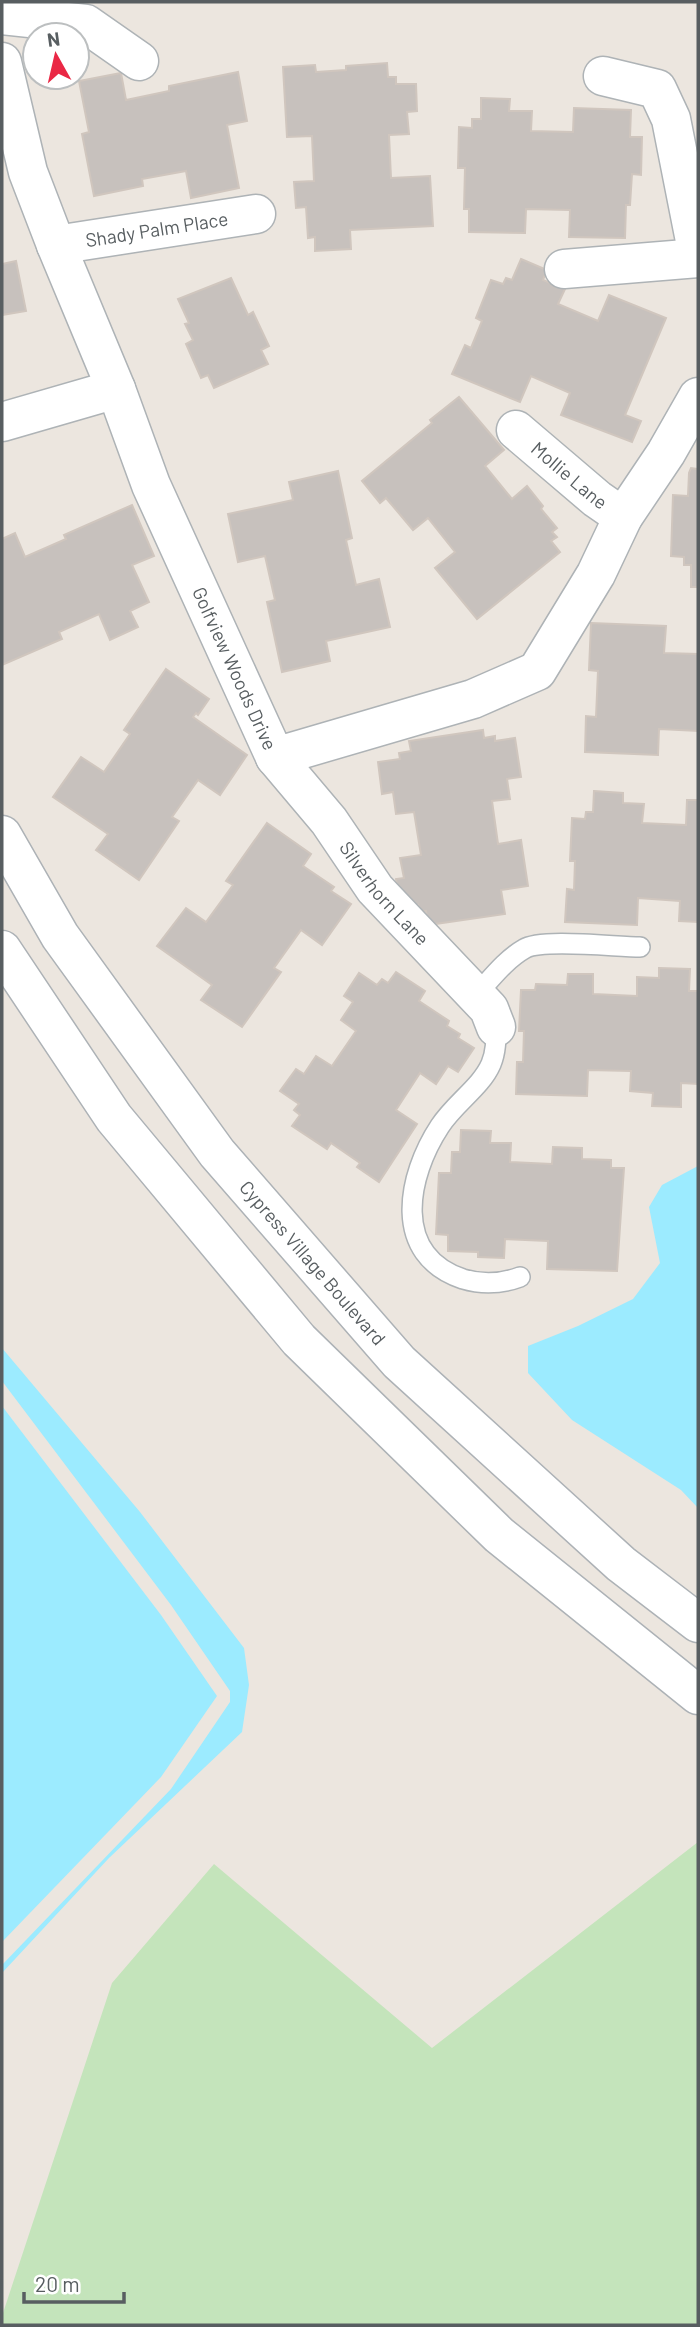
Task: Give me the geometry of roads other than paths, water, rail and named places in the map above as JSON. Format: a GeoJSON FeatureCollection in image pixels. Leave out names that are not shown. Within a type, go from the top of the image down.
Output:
{"type":"FeatureCollection","features":[{"type":"Feature","properties":{"kind":"street"},"geometry":{"type":"LineString","coordinates":[[2,15],[86,24],[139,61]]}},
{"type":"Feature","properties":{"kind":"street","name":"Golfview Woods Drive"},"geometry":{"type":"LineString","coordinates":[[2,62],[15,175],[56,245],[116,389],[151,485],[275,757],[473,699],[537,671],[596,574],[623,517],[695,409]]}},
{"type":"Feature","properties":{"kind":"street"},"geometry":{"type":"LineString","coordinates":[[564,269],[698,257],[671,119],[657,89],[603,76]]}},
{"type":"Feature","properties":{"kind":"street","name":"Shady Palm Place"},"geometry":{"type":"LineString","coordinates":[[56,245],[256,214]]}},
{"type":"Feature","properties":{"kind":"street"},"geometry":{"type":"LineString","coordinates":[[2,422],[116,389]]}},
{"type":"Feature","properties":{"kind":"street","name":"Mollie Lane"},"geometry":{"type":"LineString","coordinates":[[516,430],[597,499],[623,517]]}},
{"type":"Feature","properties":{"kind":"street","name":"Silverhorn Lane"},"geometry":{"type":"LineString","coordinates":[[275,757],[330,821],[375,889],[489,1009],[496,1027]]}},
{"type":"Feature","properties":{"kind":"street","name":"Cypress Village Boulevard"},"geometry":{"type":"LineString","coordinates":[[2,835],[60,936],[217,1153],[398,1362],[621,1564],[698,1623]]}},
{"type":"Feature","properties":{"kind":"street"},"geometry":{"type":"LineString","coordinates":[[2,950],[114,1118],[299,1340],[499,1535],[698,1695]]}},
{"type":"Feature","properties":{"kind":"lane"},"geometry":{"type":"LineString","coordinates":[[476,995],[507,962],[526,947],[545,944],[640,947]]}},
{"type":"Feature","properties":{"kind":"lane"},"geometry":{"type":"LineString","coordinates":[[496,1027],[492,1063],[482,1081],[456,1105],[430,1142],[417,1180],[411,1214],[413,1231],[420,1248],[449,1273],[480,1283],[494,1284],[520,1277]]}},
{"type":"Feature","properties":{"kind":"water"},"geometry":{"type":"Polygon","coordinates":[[[698,1166],[698,1508],[681,1490],[572,1420],[528,1373],[528,1346],[578,1326],[633,1299],[660,1263],[649,1207],[662,1185],[698,1166]]]}},
{"type":"Feature","properties":{"kind":"water"},"geometry":{"type":"Polygon","coordinates":[[[2,1348],[140,1512],[244,1648],[249,1685],[242,1732],[109,1858],[2,1973],[2,1965],[171,1789],[230,1702],[230,1691],[171,1605],[2,1381],[2,1348]]]}},
{"type":"Feature","properties":{"kind":"water"},"geometry":{"type":"Polygon","coordinates":[[[2,1406],[161,1615],[217,1696],[161,1777],[2,1942],[2,1406]]]}}]}
